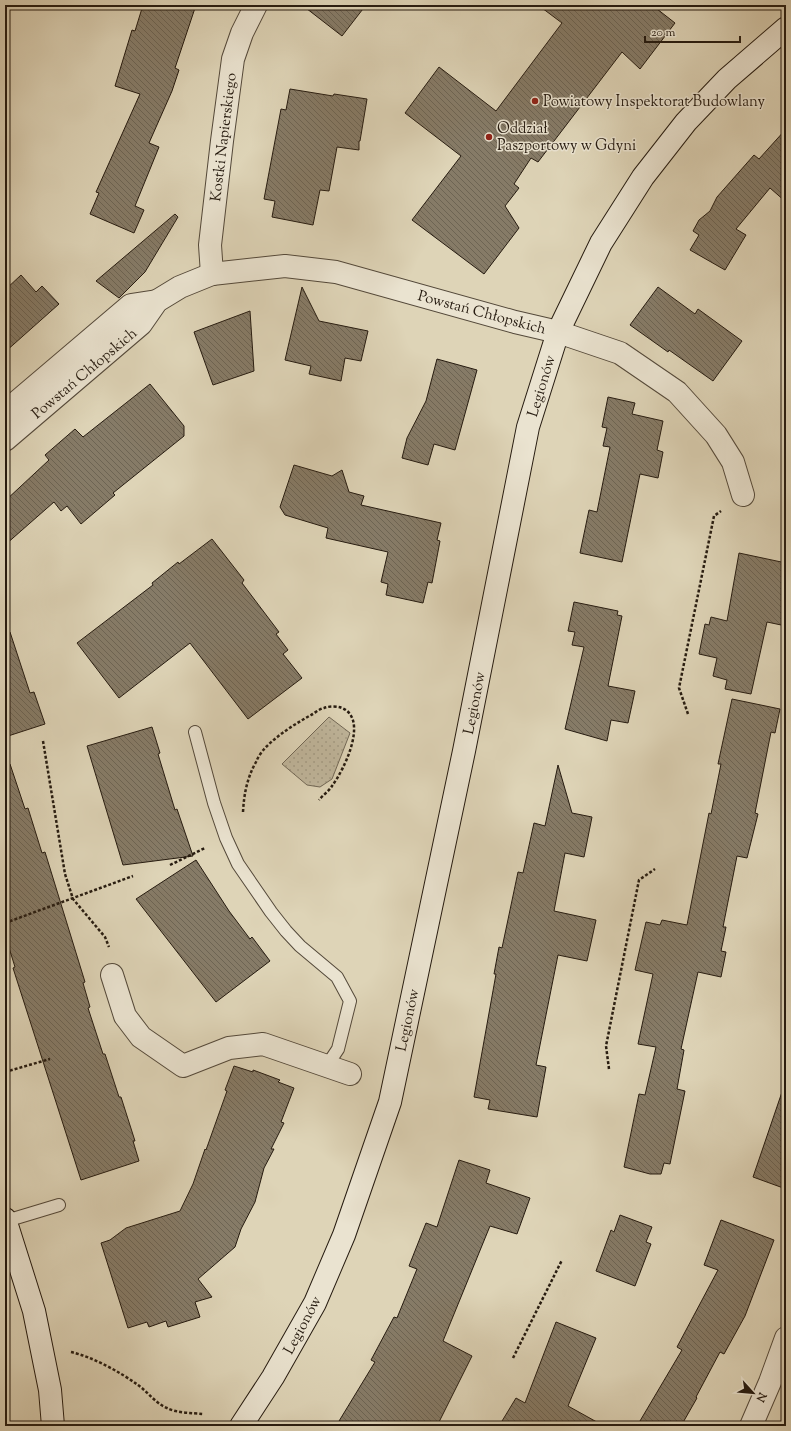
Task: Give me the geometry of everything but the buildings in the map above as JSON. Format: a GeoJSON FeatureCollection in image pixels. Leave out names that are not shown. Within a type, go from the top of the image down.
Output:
{"type":"FeatureCollection","features":[{"type":"Feature","properties":{"kind":"street","name":"Kostki Napierskiego"},"geometry":{"type":"LineString","coordinates":[[212,274],[210,245],[233,59],[242,33],[256,5]]}},
{"type":"Feature","properties":{"kind":"street","name":"Legionów"},"geometry":{"type":"LineString","coordinates":[[241,1426],[273,1377],[315,1303],[344,1234],[390,1102],[463,759],[528,427],[558,332],[601,243],[643,177],[686,122],[727,79],[786,28]]}},
{"type":"Feature","properties":{"kind":"street","name":"Powstań Chłopskich"},"geometry":{"type":"LineString","coordinates":[[5,440],[141,324],[157,301],[180,286],[212,274],[285,266],[336,272],[515,322],[558,332],[620,353],[677,392],[716,436],[733,462],[743,494]]}},
{"type":"Feature","properties":{"kind":"street","name":"Powstań Chłopskich"},"geometry":{"type":"LineString","coordinates":[[5,412],[131,305],[157,301]]}},
{"type":"Feature","properties":{"kind":"street"},"geometry":{"type":"LineString","coordinates":[[112,975],[125,1016],[140,1037],[183,1066],[229,1048],[263,1044],[326,1067],[350,1074]]}},
{"type":"Feature","properties":{"kind":"street"},"geometry":{"type":"LineString","coordinates":[[5,1220],[34,1312],[50,1390],[52,1426]]}},
{"type":"Feature","properties":{"kind":"street"},"geometry":{"type":"LineString","coordinates":[[751,1426],[770,1382],[786,1338]]}},
{"type":"Feature","properties":{"kind":"lane"},"geometry":{"type":"LineString","coordinates":[[195,732],[214,803],[226,838],[238,864],[286,932],[300,946],[337,977],[350,1001],[338,1049],[326,1067]]}},
{"type":"Feature","properties":{"kind":"lane"},"geometry":{"type":"LineString","coordinates":[[5,1220],[59,1205]]}},
{"type":"Feature","properties":{"kind":"path"},"geometry":{"type":"LineString","coordinates":[[688,714],[680,688],[714,516],[743,494]]}},
{"type":"Feature","properties":{"kind":"path"},"geometry":{"type":"LineString","coordinates":[[242,814],[244,793],[249,776],[255,762],[265,748],[293,725],[324,708],[341,708],[347,711],[354,720],[355,732],[344,764],[332,787],[319,800]]}},
{"type":"Feature","properties":{"kind":"path"},"geometry":{"type":"LineString","coordinates":[[43,741],[65,874],[73,899],[105,937],[113,957],[112,975]]}},
{"type":"Feature","properties":{"kind":"path"},"geometry":{"type":"LineString","coordinates":[[170,865],[226,838]]}},
{"type":"Feature","properties":{"kind":"path"},"geometry":{"type":"LineString","coordinates":[[609,1069],[606,1046],[639,880],[655,868]]}},
{"type":"Feature","properties":{"kind":"path"},"geometry":{"type":"LineString","coordinates":[[5,923],[133,876]]}},
{"type":"Feature","properties":{"kind":"path"},"geometry":{"type":"LineString","coordinates":[[5,1072],[50,1059]]}},
{"type":"Feature","properties":{"kind":"path"},"geometry":{"type":"LineString","coordinates":[[513,1358],[562,1260]]}},
{"type":"Feature","properties":{"kind":"path"},"geometry":{"type":"LineString","coordinates":[[68,1351],[78,1353],[110,1368],[138,1385],[159,1404],[168,1409],[203,1414]]}},
{"type":"Feature","properties":{"kind":"shaded area"},"geometry":{"type":"Polygon","coordinates":[[[329,717],[350,733],[332,779],[320,787],[307,785],[282,764],[329,717]]]}},
{"type":"Feature","properties":{"kind":"place","name":"Powiatowy Inspektorat Budowlany"},"geometry":{"type":"Point","coordinates":[535,101]}},
{"type":"Feature","properties":{"kind":"place","name":"Oddział Paszportowy w Gdyni"},"geometry":{"type":"Point","coordinates":[489,137]}}]}
